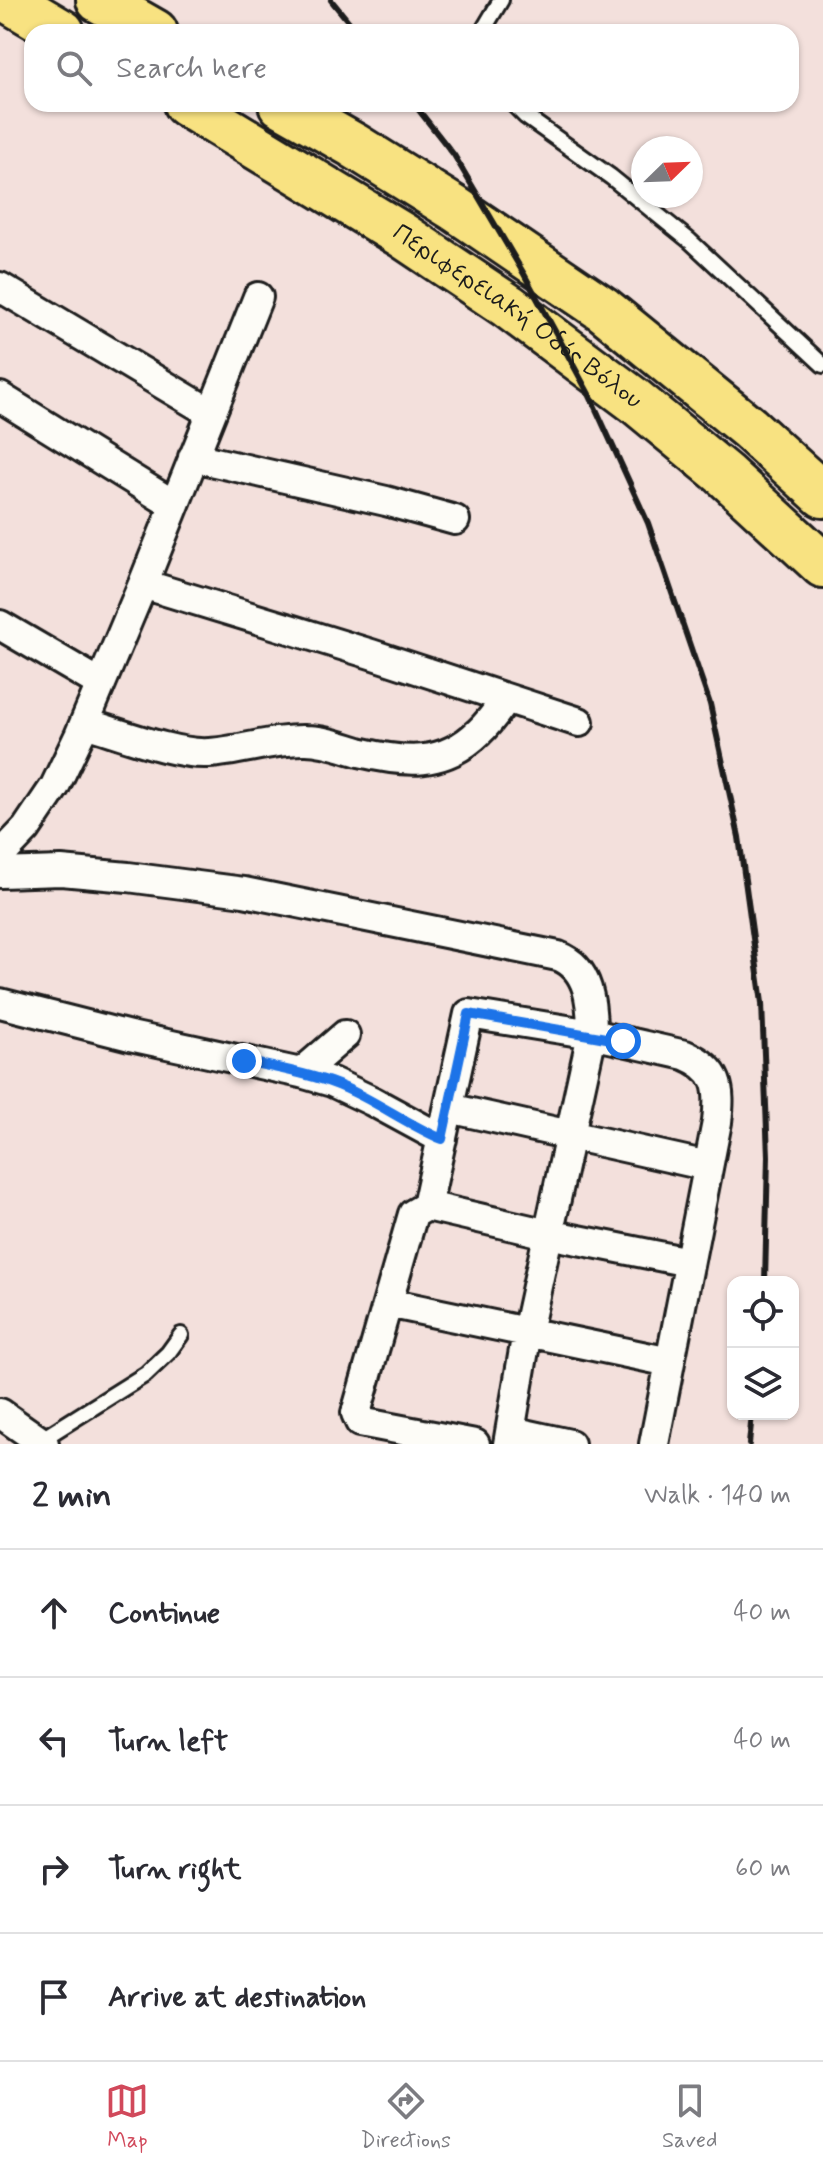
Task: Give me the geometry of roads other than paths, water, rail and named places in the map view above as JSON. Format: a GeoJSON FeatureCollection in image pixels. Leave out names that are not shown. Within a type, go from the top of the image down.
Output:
{"type":"FeatureCollection","features":[{"type":"Feature","properties":{"kind":"main road"},"geometry":{"type":"LineString","coordinates":[[8,0],[48,24]]}},
{"type":"Feature","properties":{"kind":"main road"},"geometry":{"type":"LineString","coordinates":[[99,0],[141,24]]}},
{"type":"Feature","properties":{"kind":"main road","name":"Περιφερειακή Οδός Βόλου"},"geometry":{"type":"LineString","coordinates":[[199,112],[402,235],[508,306],[691,446],[823,565]]}},
{"type":"Feature","properties":{"kind":"main road","name":"Περιφερειακή Οδός Βόλου"},"geometry":{"type":"LineString","coordinates":[[295,112],[454,208],[603,309],[749,428],[823,495]]}},
{"type":"Feature","properties":{"kind":"street"},"geometry":{"type":"LineString","coordinates":[[0,287],[211,413]]}},
{"type":"Feature","properties":{"kind":"street"},"geometry":{"type":"LineString","coordinates":[[0,856],[26,829],[55,786],[85,723],[258,297]]}},
{"type":"Feature","properties":{"kind":"street"},"geometry":{"type":"LineString","coordinates":[[0,397],[174,505]]}},
{"type":"Feature","properties":{"kind":"street"},"geometry":{"type":"LineString","coordinates":[[193,457],[455,520]]}},
{"type":"Feature","properties":{"kind":"street"},"geometry":{"type":"LineString","coordinates":[[143,584],[579,722]]}},
{"type":"Feature","properties":{"kind":"street"},"geometry":{"type":"LineString","coordinates":[[0,625],[101,684]]}},
{"type":"Feature","properties":{"kind":"street"},"geometry":{"type":"LineString","coordinates":[[85,723],[197,753],[311,740],[409,761],[441,755],[470,740],[506,699]]}},
{"type":"Feature","properties":{"kind":"street"},"geometry":{"type":"LineString","coordinates":[[0,873],[61,871],[244,892],[558,956],[573,964],[586,984],[592,1012],[592,1034],[527,1332],[509,1437],[570,1444]]}},
{"type":"Feature","properties":{"kind":"street"},"geometry":{"type":"LineString","coordinates":[[0,1003],[332,1082],[442,1139]]}},
{"type":"Feature","properties":{"kind":"street"},"geometry":{"type":"LineString","coordinates":[[427,1206],[469,1014],[592,1034],[685,1055],[699,1060],[709,1069],[720,1098],[654,1444]]}},
{"type":"Feature","properties":{"kind":"street"},"geometry":{"type":"LineString","coordinates":[[301,1073],[345,1035]]}},
{"type":"Feature","properties":{"kind":"street"},"geometry":{"type":"LineString","coordinates":[[449,1108],[708,1166]]}},
{"type":"Feature","properties":{"kind":"street"},"geometry":{"type":"LineString","coordinates":[[475,1444],[360,1422],[357,1418],[413,1214],[427,1206],[689,1262]]}},
{"type":"Feature","properties":{"kind":"street"},"geometry":{"type":"LineString","coordinates":[[388,1303],[670,1362]]}},
{"type":"Feature","properties":{"kind":"street"},"geometry":{"type":"LineString","coordinates":[[0,1413],[41,1442]]}},
{"type":"Feature","properties":{"kind":"lane"},"geometry":{"type":"LineString","coordinates":[[487,24],[501,0]]}},
{"type":"Feature","properties":{"kind":"lane"},"geometry":{"type":"LineString","coordinates":[[521,112],[611,177],[690,241],[823,365]]}},
{"type":"Feature","properties":{"kind":"lane"},"geometry":{"type":"LineString","coordinates":[[41,1442],[146,1374],[181,1335]]}},
{"type":"Feature","properties":{"kind":"railway"},"geometry":{"type":"LineString","coordinates":[[331,0],[350,24]]}},
{"type":"Feature","properties":{"kind":"railway"},"geometry":{"type":"LineString","coordinates":[[420,112],[454,155],[524,274],[590,396],[648,523],[710,704],[739,837],[762,1003],[768,1156],[765,1276]]}},
{"type":"Feature","properties":{"kind":"railway"},"geometry":{"type":"LineString","coordinates":[[749,1444],[751,1420]]}}]}
